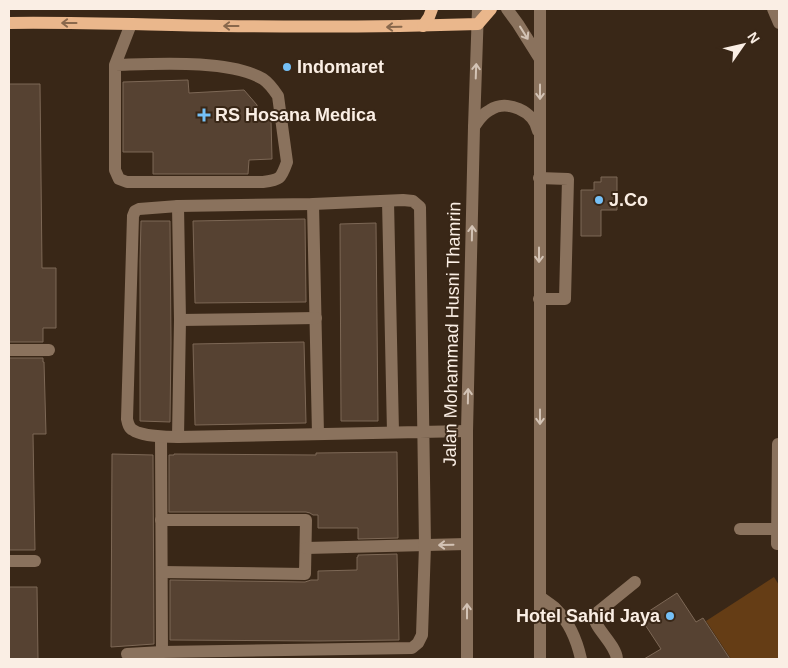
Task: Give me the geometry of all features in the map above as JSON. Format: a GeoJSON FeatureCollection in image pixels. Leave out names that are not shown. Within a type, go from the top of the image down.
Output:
{"type":"FeatureCollection","features":[{"type":"Feature","properties":{"kind":"main road"},"geometry":{"type":"LineString","coordinates":[[423,26],[432,9]]}},
{"type":"Feature","properties":{"kind":"main road"},"geometry":{"type":"LineString","coordinates":[[9,23],[423,26],[478,24],[491,9]]}},
{"type":"Feature","properties":{"kind":"street","name":"Jalan Mohammad Husni Thamrin"},"geometry":{"type":"LineString","coordinates":[[467,659],[467,431],[478,9]]}},
{"type":"Feature","properties":{"kind":"street"},"geometry":{"type":"LineString","coordinates":[[507,9],[540,59]]}},
{"type":"Feature","properties":{"kind":"street"},"geometry":{"type":"LineString","coordinates":[[540,9],[540,659]]}},
{"type":"Feature","properties":{"kind":"street"},"geometry":{"type":"LineString","coordinates":[[773,9],[779,23]]}},
{"type":"Feature","properties":{"kind":"street"},"geometry":{"type":"LineString","coordinates":[[115,65],[214,66],[246,71],[264,80],[278,96],[287,162],[283,173],[276,180],[263,182],[127,182],[119,179],[115,170],[115,65],[131,24]]}},
{"type":"Feature","properties":{"kind":"street"},"geometry":{"type":"LineString","coordinates":[[474,127],[486,112],[492,108],[505,105],[518,108],[530,116],[537,127],[540,140]]}},
{"type":"Feature","properties":{"kind":"street"},"geometry":{"type":"LineString","coordinates":[[539,178],[568,179],[565,299],[540,299]]}},
{"type":"Feature","properties":{"kind":"street"},"geometry":{"type":"LineString","coordinates":[[127,654],[412,648],[418,643],[422,635],[424,545],[422,432],[420,207],[413,201],[403,200],[313,204],[178,206],[138,209],[133,213],[127,419],[133,431],[161,437],[178,437],[393,432],[422,432],[467,431]]}},
{"type":"Feature","properties":{"kind":"street"},"geometry":{"type":"LineString","coordinates":[[388,201],[393,432]]}},
{"type":"Feature","properties":{"kind":"street"},"geometry":{"type":"LineString","coordinates":[[313,204],[318,434]]}},
{"type":"Feature","properties":{"kind":"street"},"geometry":{"type":"LineString","coordinates":[[178,206],[180,320],[178,437]]}},
{"type":"Feature","properties":{"kind":"street"},"geometry":{"type":"LineString","coordinates":[[180,320],[316,318]]}},
{"type":"Feature","properties":{"kind":"street"},"geometry":{"type":"LineString","coordinates":[[9,350],[49,350]]}},
{"type":"Feature","properties":{"kind":"street"},"geometry":{"type":"LineString","coordinates":[[161,437],[162,652]]}},
{"type":"Feature","properties":{"kind":"street"},"geometry":{"type":"LineString","coordinates":[[778,444],[777,544],[779,544]]}},
{"type":"Feature","properties":{"kind":"street"},"geometry":{"type":"LineString","coordinates":[[161,520],[306,520],[306,574],[162,572]]}},
{"type":"Feature","properties":{"kind":"street"},"geometry":{"type":"LineString","coordinates":[[740,529],[777,529]]}},
{"type":"Feature","properties":{"kind":"street"},"geometry":{"type":"LineString","coordinates":[[306,548],[467,544]]}},
{"type":"Feature","properties":{"kind":"street"},"geometry":{"type":"LineString","coordinates":[[9,561],[35,561]]}},
{"type":"Feature","properties":{"kind":"street"},"geometry":{"type":"LineString","coordinates":[[617,659],[618,656],[609,640],[595,621],[595,616],[635,582]]}},
{"type":"Feature","properties":{"kind":"street"},"geometry":{"type":"LineString","coordinates":[[540,598],[556,609],[567,623],[578,644],[581,659]]}},
{"type":"Feature","properties":{"kind":"shaded area"},"geometry":{"type":"Polygon","coordinates":[[[774,577],[779,585],[779,659],[731,659],[706,621],[774,577]]]}},
{"type":"Feature","properties":{"kind":"building"},"geometry":{"type":"Polygon","coordinates":[[[188,80],[189,93],[244,90],[257,105],[257,119],[271,120],[272,159],[249,160],[248,174],[153,174],[153,152],[123,152],[123,82],[188,80]]]}},
{"type":"Feature","properties":{"kind":"building"},"geometry":{"type":"Polygon","coordinates":[[[9,84],[40,84],[42,268],[56,268],[56,328],[43,328],[43,342],[9,342],[9,84]]]}},
{"type":"Feature","properties":{"kind":"building","name":"J.Co"},"geometry":{"type":"Polygon","coordinates":[[[601,177],[617,177],[617,210],[601,210],[601,236],[581,236],[581,190],[594,190],[594,182],[601,182],[601,177]]]}},
{"type":"Feature","properties":{"kind":"building"},"geometry":{"type":"Polygon","coordinates":[[[305,219],[306,302],[195,303],[193,221],[305,219]]]}},
{"type":"Feature","properties":{"kind":"building"},"geometry":{"type":"Polygon","coordinates":[[[141,221],[170,221],[170,422],[140,421],[141,221]]]}},
{"type":"Feature","properties":{"kind":"building"},"geometry":{"type":"Polygon","coordinates":[[[376,223],[378,421],[341,421],[340,224],[376,223]]]}},
{"type":"Feature","properties":{"kind":"building"},"geometry":{"type":"Polygon","coordinates":[[[304,342],[306,423],[195,425],[193,344],[304,342]]]}},
{"type":"Feature","properties":{"kind":"building"},"geometry":{"type":"Polygon","coordinates":[[[9,358],[43,358],[44,362],[46,434],[33,434],[35,550],[9,550],[9,358]]]}},
{"type":"Feature","properties":{"kind":"building"},"geometry":{"type":"Polygon","coordinates":[[[397,452],[398,538],[358,539],[358,528],[318,528],[318,515],[306,512],[169,512],[169,455],[316,455],[316,453],[397,452]]]}},
{"type":"Feature","properties":{"kind":"building"},"geometry":{"type":"Polygon","coordinates":[[[112,454],[153,455],[154,644],[111,647],[112,454]]]}},
{"type":"Feature","properties":{"kind":"building"},"geometry":{"type":"Polygon","coordinates":[[[397,554],[399,640],[170,640],[170,580],[305,582],[318,580],[318,571],[357,570],[358,555],[397,554]]]}},
{"type":"Feature","properties":{"kind":"building"},"geometry":{"type":"Polygon","coordinates":[[[9,587],[37,587],[38,659],[9,659],[9,587]]]}},
{"type":"Feature","properties":{"kind":"building"},"geometry":{"type":"Polygon","coordinates":[[[677,593],[696,622],[703,618],[730,659],[644,659],[661,649],[640,617],[677,593]]]}},
{"type":"Feature","properties":{"kind":"place","name":"Indomaret"},"geometry":{"type":"Point","coordinates":[287,67]}},
{"type":"Feature","properties":{"kind":"place","name":"RS Hosana Medica"},"geometry":{"type":"Point","coordinates":[204,115]}},
{"type":"Feature","properties":{"kind":"place","name":"J.Co"},"geometry":{"type":"Point","coordinates":[599,200]}},
{"type":"Feature","properties":{"kind":"place","name":"Hotel Sahid Jaya"},"geometry":{"type":"Point","coordinates":[670,616]}}]}
